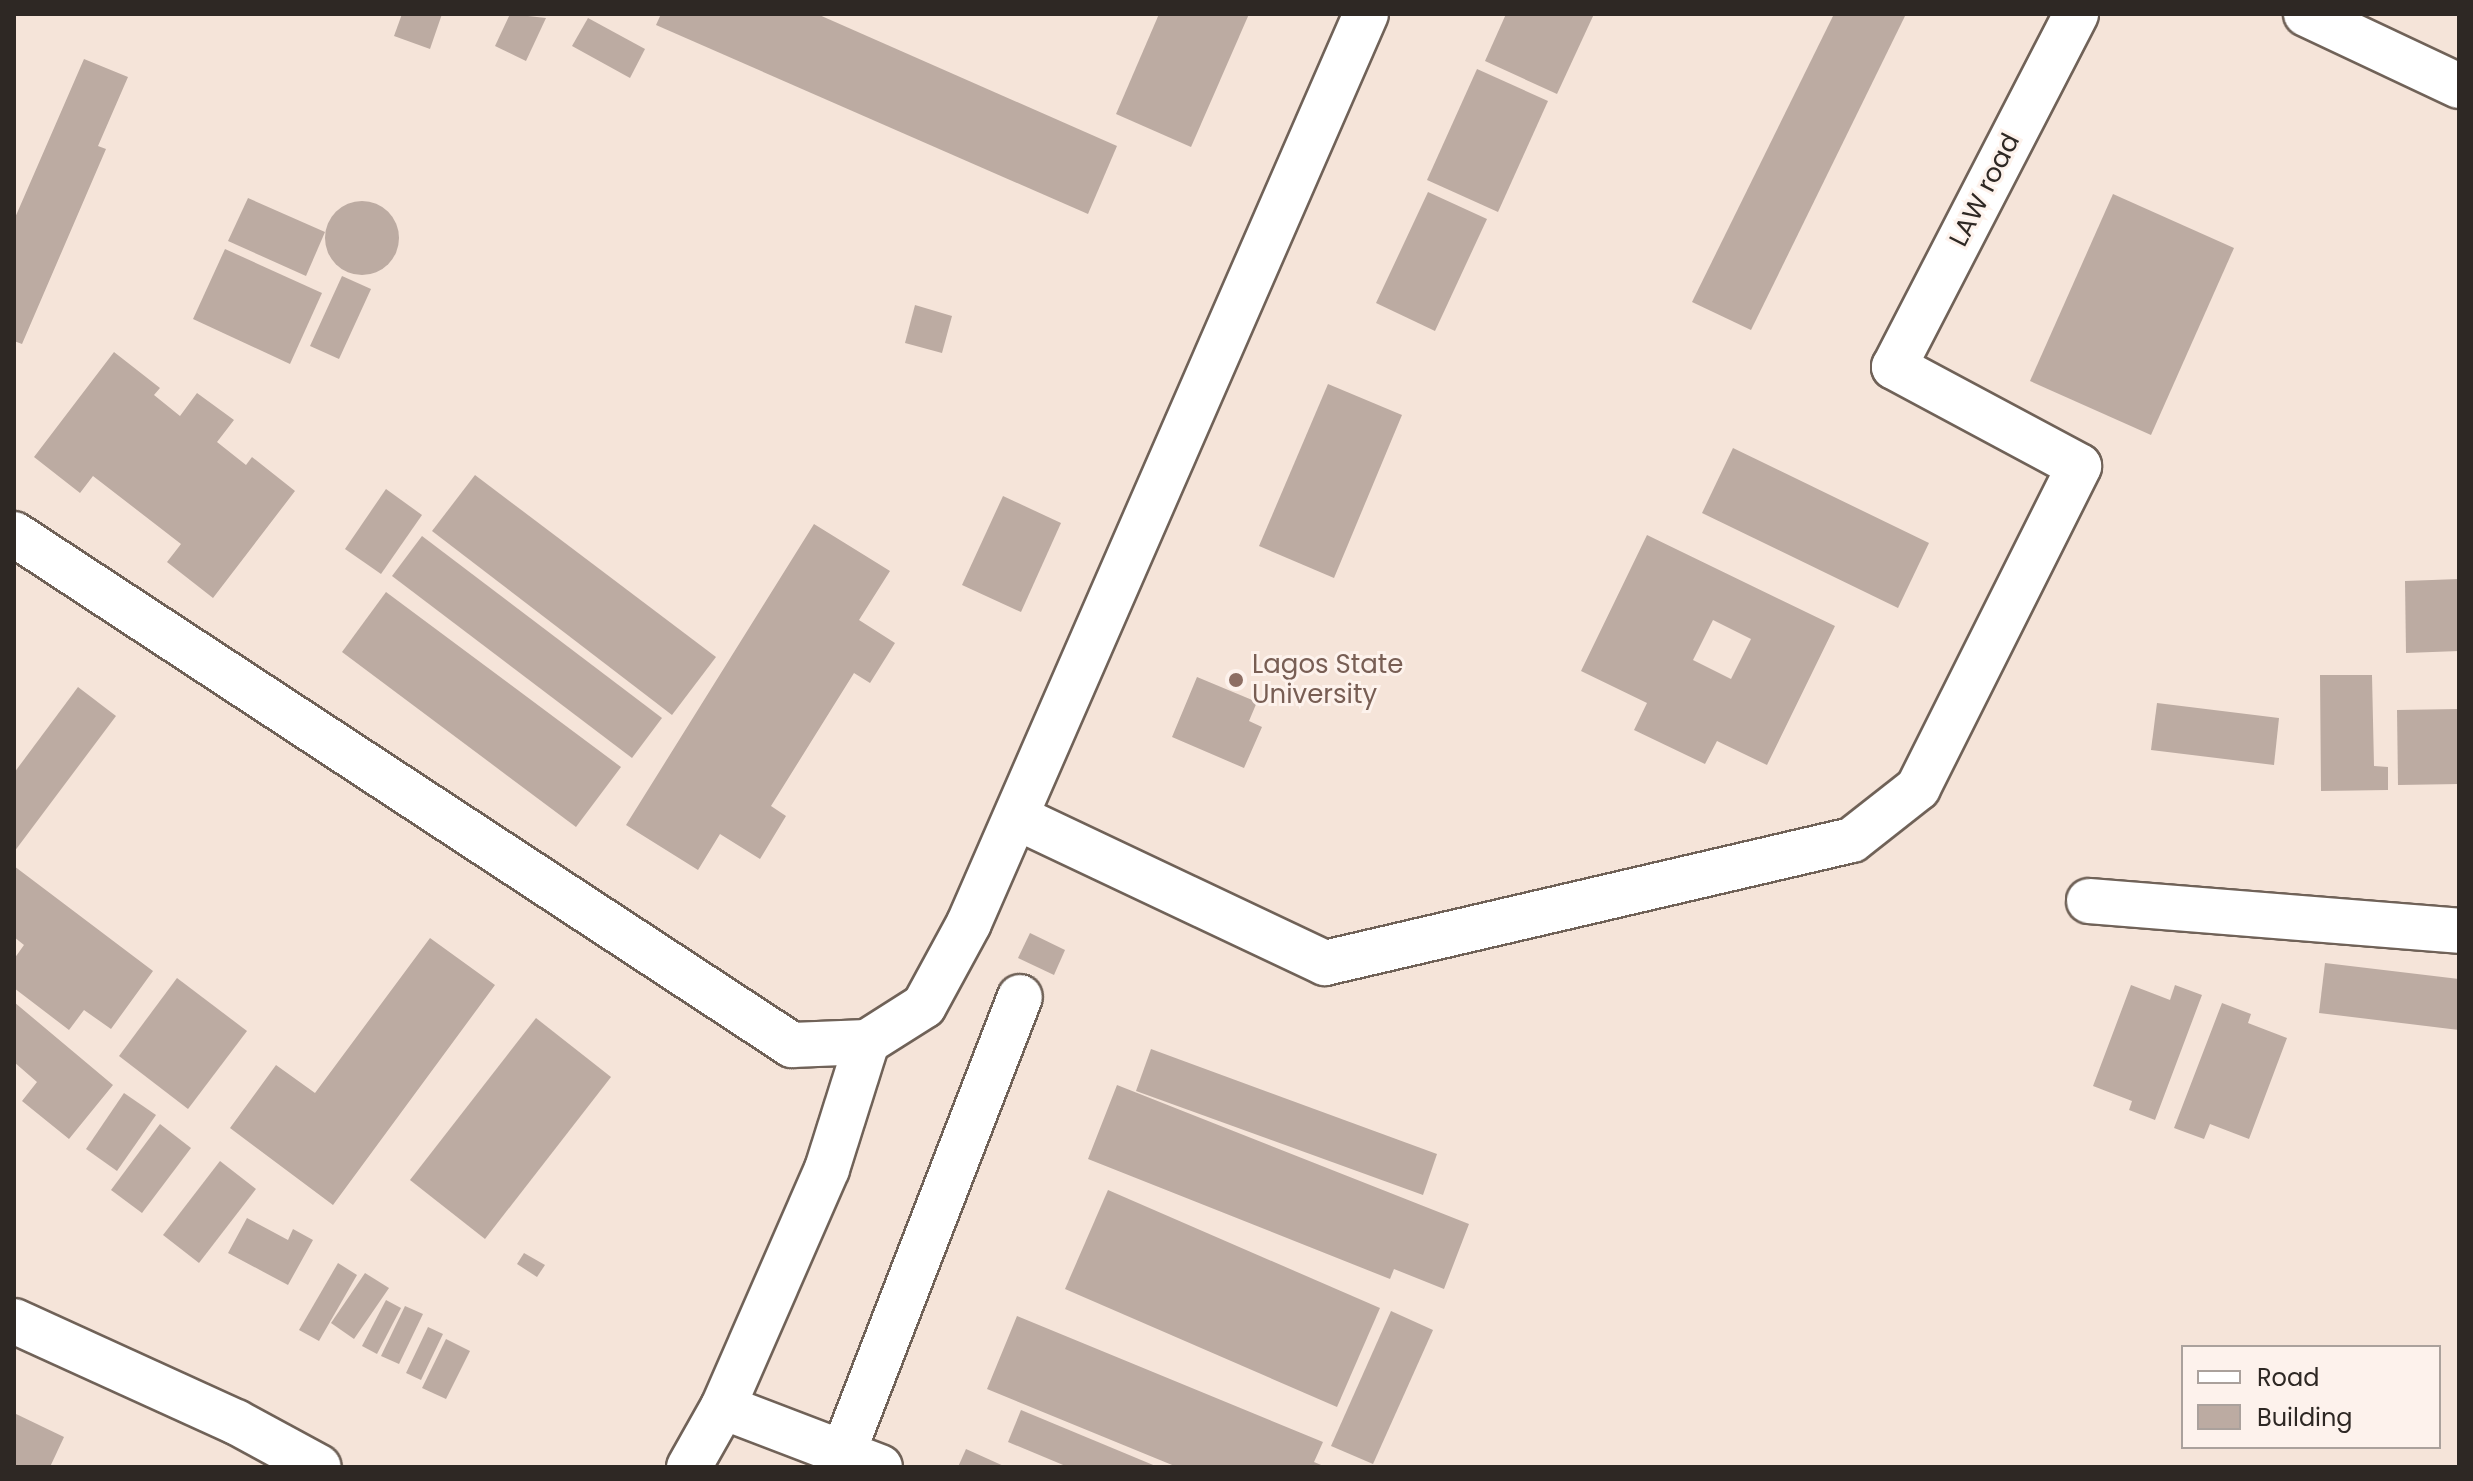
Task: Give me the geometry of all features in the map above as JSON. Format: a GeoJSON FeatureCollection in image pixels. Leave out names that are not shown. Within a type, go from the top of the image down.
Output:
{"type":"FeatureCollection","features":[{"type":"Feature","properties":{"kind":"lane"},"geometry":{"type":"LineString","coordinates":[[14,534],[792,1045],[867,1042],[924,1006],[969,923],[1366,14]]}},
{"type":"Feature","properties":{"kind":"lane","name":"LAW road"},"geometry":{"type":"LineString","coordinates":[[1016,817],[1325,963],[1852,840],[1918,788],[2079,466],[1894,367],[2076,14]]}},
{"type":"Feature","properties":{"kind":"lane"},"geometry":{"type":"LineString","coordinates":[[2306,14],[2459,86]]}},
{"type":"Feature","properties":{"kind":"lane"},"geometry":{"type":"LineString","coordinates":[[2089,901],[2459,931]]}},
{"type":"Feature","properties":{"kind":"lane"},"geometry":{"type":"LineString","coordinates":[[723,1407],[862,1460],[1020,997]]}},
{"type":"Feature","properties":{"kind":"lane"},"geometry":{"type":"LineString","coordinates":[[689,1467],[723,1407],[827,1169],[867,1042]]}},
{"type":"Feature","properties":{"kind":"lane"},"geometry":{"type":"LineString","coordinates":[[14,1321],[236,1422],[319,1467]]}},
{"type":"Feature","properties":{"kind":"building"},"geometry":{"type":"Polygon","coordinates":[[[402,14],[442,14],[430,49],[394,36],[402,14]]]}},
{"type":"Feature","properties":{"kind":"building"},"geometry":{"type":"Polygon","coordinates":[[[510,14],[546,18],[526,61],[495,46],[510,14]]]}},
{"type":"Feature","properties":{"kind":"building"},"geometry":{"type":"Polygon","coordinates":[[[661,14],[817,14],[1117,146],[1088,214],[656,25],[661,14]]]}},
{"type":"Feature","properties":{"kind":"building"},"geometry":{"type":"Polygon","coordinates":[[[1159,14],[1249,14],[1191,147],[1116,114],[1159,14]]]}},
{"type":"Feature","properties":{"kind":"building"},"geometry":{"type":"Polygon","coordinates":[[[1506,14],[1594,14],[1557,94],[1485,61],[1506,14]]]}},
{"type":"Feature","properties":{"kind":"building"},"geometry":{"type":"Polygon","coordinates":[[[1834,14],[1906,14],[1751,330],[1692,302],[1834,14]]]}},
{"type":"Feature","properties":{"kind":"building"},"geometry":{"type":"Polygon","coordinates":[[[588,18],[645,49],[630,78],[572,46],[588,18]]]}},
{"type":"Feature","properties":{"kind":"building"},"geometry":{"type":"Polygon","coordinates":[[[84,59],[128,77],[98,146],[106,149],[22,344],[14,341],[14,220],[84,59]]]}},
{"type":"Feature","properties":{"kind":"building"},"geometry":{"type":"Polygon","coordinates":[[[1477,69],[1548,101],[1498,212],[1427,180],[1477,69]]]}},
{"type":"Feature","properties":{"kind":"building"},"geometry":{"type":"Polygon","coordinates":[[[1428,192],[1487,219],[1435,331],[1376,303],[1428,192]]]}},
{"type":"Feature","properties":{"kind":"building"},"geometry":{"type":"Polygon","coordinates":[[[2113,194],[2234,248],[2151,435],[2030,381],[2113,194]]]}},
{"type":"Feature","properties":{"kind":"building"},"geometry":{"type":"Polygon","coordinates":[[[248,198],[325,232],[306,276],[228,241],[248,198]]]}},
{"type":"Feature","properties":{"kind":"building"},"geometry":{"type":"Polygon","coordinates":[[[362,201],[376,204],[388,212],[396,224],[399,238],[396,252],[388,264],[376,272],[362,275],[348,272],[336,264],[328,252],[325,238],[328,224],[336,212],[348,204],[362,201]]]}},
{"type":"Feature","properties":{"kind":"building"},"geometry":{"type":"Polygon","coordinates":[[[225,249],[322,293],[290,364],[193,319],[225,249]]]}},
{"type":"Feature","properties":{"kind":"building"},"geometry":{"type":"Polygon","coordinates":[[[342,276],[371,289],[339,359],[310,346],[342,276]]]}},
{"type":"Feature","properties":{"kind":"building"},"geometry":{"type":"Polygon","coordinates":[[[915,305],[952,316],[942,353],[905,343],[915,305]]]}},
{"type":"Feature","properties":{"kind":"building"},"geometry":{"type":"Polygon","coordinates":[[[114,352],[160,388],[154,395],[180,416],[197,393],[234,420],[217,442],[246,465],[252,457],[295,491],[213,598],[167,562],[181,544],[93,476],[80,493],[34,457],[114,352]]]}},
{"type":"Feature","properties":{"kind":"building"},"geometry":{"type":"Polygon","coordinates":[[[1328,384],[1402,415],[1334,578],[1259,546],[1328,384]]]}},
{"type":"Feature","properties":{"kind":"building"},"geometry":{"type":"Polygon","coordinates":[[[1733,448],[1929,543],[1898,608],[1702,513],[1733,448]]]}},
{"type":"Feature","properties":{"kind":"building"},"geometry":{"type":"Polygon","coordinates":[[[475,475],[716,657],[672,715],[432,531],[475,475]]]}},
{"type":"Feature","properties":{"kind":"building"},"geometry":{"type":"Polygon","coordinates":[[[386,489],[422,515],[381,574],[345,549],[386,489]]]}},
{"type":"Feature","properties":{"kind":"building"},"geometry":{"type":"Polygon","coordinates":[[[1003,496],[1061,523],[1021,612],[962,585],[1003,496]]]}},
{"type":"Feature","properties":{"kind":"building"},"geometry":{"type":"Polygon","coordinates":[[[814,524],[890,571],[859,620],[895,643],[870,683],[854,673],[771,806],[786,816],[760,859],[720,834],[698,870],[626,825],[814,524]]]}},
{"type":"Feature","properties":{"kind":"building"},"geometry":{"type":"Polygon","coordinates":[[[1647,535],[1835,626],[1767,765],[1717,741],[1705,764],[1634,730],[1647,703],[1581,671],[1647,535]],[[1713,620],[1693,660],[1731,679],[1751,639],[1713,620]]]}},
{"type":"Feature","properties":{"kind":"building"},"geometry":{"type":"Polygon","coordinates":[[[422,536],[662,718],[632,758],[392,576],[422,536]]]}},
{"type":"Feature","properties":{"kind":"building"},"geometry":{"type":"Polygon","coordinates":[[[2459,579],[2459,651],[2406,653],[2405,581],[2459,579]]]}},
{"type":"Feature","properties":{"kind":"building"},"geometry":{"type":"Polygon","coordinates":[[[386,592],[621,767],[576,827],[342,652],[386,592]]]}},
{"type":"Feature","properties":{"kind":"building"},"geometry":{"type":"Polygon","coordinates":[[[2320,675],[2372,675],[2374,766],[2388,767],[2388,790],[2321,791],[2320,675]]]}},
{"type":"Feature","properties":{"kind":"building"},"geometry":{"type":"Polygon","coordinates":[[[1197,677],[1257,702],[1249,721],[1262,727],[1244,768],[1172,737],[1197,677]]]}},
{"type":"Feature","properties":{"kind":"building"},"geometry":{"type":"Polygon","coordinates":[[[78,687],[116,716],[14,852],[14,773],[78,687]]]}},
{"type":"Feature","properties":{"kind":"building"},"geometry":{"type":"Polygon","coordinates":[[[2157,703],[2279,718],[2274,765],[2151,750],[2157,703]]]}},
{"type":"Feature","properties":{"kind":"building"},"geometry":{"type":"Polygon","coordinates":[[[2459,709],[2459,784],[2398,785],[2397,710],[2459,709]]]}},
{"type":"Feature","properties":{"kind":"building"},"geometry":{"type":"Polygon","coordinates":[[[14,866],[153,971],[111,1029],[84,1010],[69,1030],[14,988],[14,959],[24,945],[14,937],[14,866]]]}},
{"type":"Feature","properties":{"kind":"building"},"geometry":{"type":"Polygon","coordinates":[[[1030,933],[1065,950],[1054,975],[1018,958],[1030,933]]]}},
{"type":"Feature","properties":{"kind":"building"},"geometry":{"type":"Polygon","coordinates":[[[430,938],[495,985],[333,1205],[230,1128],[276,1065],[315,1093],[430,938]]]}},
{"type":"Feature","properties":{"kind":"building"},"geometry":{"type":"Polygon","coordinates":[[[2325,963],[2459,979],[2459,1030],[2319,1013],[2325,963]]]}},
{"type":"Feature","properties":{"kind":"building"},"geometry":{"type":"Polygon","coordinates":[[[177,978],[247,1031],[188,1109],[119,1056],[177,978]]]}},
{"type":"Feature","properties":{"kind":"building"},"geometry":{"type":"Polygon","coordinates":[[[2131,985],[2170,1000],[2175,985],[2202,995],[2155,1120],[2129,1110],[2132,1101],[2093,1086],[2131,985]]]}},
{"type":"Feature","properties":{"kind":"building"},"geometry":{"type":"Polygon","coordinates":[[[14,1002],[113,1085],[69,1139],[22,1101],[37,1082],[14,1062],[14,1002]]]}},
{"type":"Feature","properties":{"kind":"building"},"geometry":{"type":"Polygon","coordinates":[[[2222,1003],[2251,1014],[2248,1023],[2287,1038],[2249,1139],[2210,1124],[2204,1139],[2174,1128],[2222,1003]]]}},
{"type":"Feature","properties":{"kind":"building"},"geometry":{"type":"Polygon","coordinates":[[[536,1018],[611,1077],[485,1239],[410,1180],[536,1018]]]}},
{"type":"Feature","properties":{"kind":"building"},"geometry":{"type":"Polygon","coordinates":[[[1151,1049],[1437,1154],[1423,1195],[1136,1091],[1151,1049]]]}},
{"type":"Feature","properties":{"kind":"building"},"geometry":{"type":"Polygon","coordinates":[[[1117,1085],[1469,1224],[1444,1289],[1394,1269],[1390,1279],[1088,1159],[1117,1085]]]}},
{"type":"Feature","properties":{"kind":"building"},"geometry":{"type":"Polygon","coordinates":[[[124,1093],[156,1115],[117,1171],[86,1149],[124,1093]]]}},
{"type":"Feature","properties":{"kind":"building"},"geometry":{"type":"Polygon","coordinates":[[[160,1124],[191,1148],[142,1213],[111,1190],[160,1124]]]}},
{"type":"Feature","properties":{"kind":"building"},"geometry":{"type":"Polygon","coordinates":[[[220,1161],[256,1189],[199,1263],[163,1235],[220,1161]]]}},
{"type":"Feature","properties":{"kind":"building"},"geometry":{"type":"Polygon","coordinates":[[[1108,1190],[1380,1308],[1337,1407],[1065,1289],[1108,1190]]]}},
{"type":"Feature","properties":{"kind":"building"},"geometry":{"type":"Polygon","coordinates":[[[247,1218],[288,1240],[293,1229],[313,1240],[288,1285],[228,1253],[247,1218]]]}},
{"type":"Feature","properties":{"kind":"building"},"geometry":{"type":"Polygon","coordinates":[[[524,1253],[545,1265],[537,1277],[517,1264],[524,1253]]]}},
{"type":"Feature","properties":{"kind":"building"},"geometry":{"type":"Polygon","coordinates":[[[338,1263],[357,1275],[319,1341],[299,1330],[338,1263]]]}},
{"type":"Feature","properties":{"kind":"building"},"geometry":{"type":"Polygon","coordinates":[[[365,1273],[389,1288],[354,1339],[331,1323],[365,1273]]]}},
{"type":"Feature","properties":{"kind":"building"},"geometry":{"type":"Polygon","coordinates":[[[386,1300],[401,1308],[377,1354],[362,1346],[386,1300]]]}},
{"type":"Feature","properties":{"kind":"building"},"geometry":{"type":"Polygon","coordinates":[[[405,1306],[423,1314],[399,1364],[381,1356],[405,1306]]]}},
{"type":"Feature","properties":{"kind":"building"},"geometry":{"type":"Polygon","coordinates":[[[1391,1311],[1433,1330],[1373,1464],[1331,1446],[1391,1311]]]}},
{"type":"Feature","properties":{"kind":"building"},"geometry":{"type":"Polygon","coordinates":[[[1017,1316],[1323,1442],[1314,1462],[1326,1467],[1177,1467],[987,1389],[1017,1316]]]}},
{"type":"Feature","properties":{"kind":"building"},"geometry":{"type":"Polygon","coordinates":[[[428,1327],[443,1334],[421,1380],[406,1373],[428,1327]]]}},
{"type":"Feature","properties":{"kind":"building"},"geometry":{"type":"Polygon","coordinates":[[[446,1339],[470,1351],[446,1399],[422,1388],[446,1339]]]}},
{"type":"Feature","properties":{"kind":"building"},"geometry":{"type":"Polygon","coordinates":[[[1021,1410],[1158,1467],[1068,1467],[1008,1442],[1021,1410]]]}},
{"type":"Feature","properties":{"kind":"building"},"geometry":{"type":"Polygon","coordinates":[[[14,1413],[64,1437],[50,1467],[14,1467],[14,1413]]]}},
{"type":"Feature","properties":{"kind":"building"},"geometry":{"type":"Polygon","coordinates":[[[966,1449],[1006,1467],[958,1467],[966,1449]]]}},
{"type":"Feature","properties":{"kind":"place","name":"Lagos State University"},"geometry":{"type":"Point","coordinates":[1236,680]}}]}
